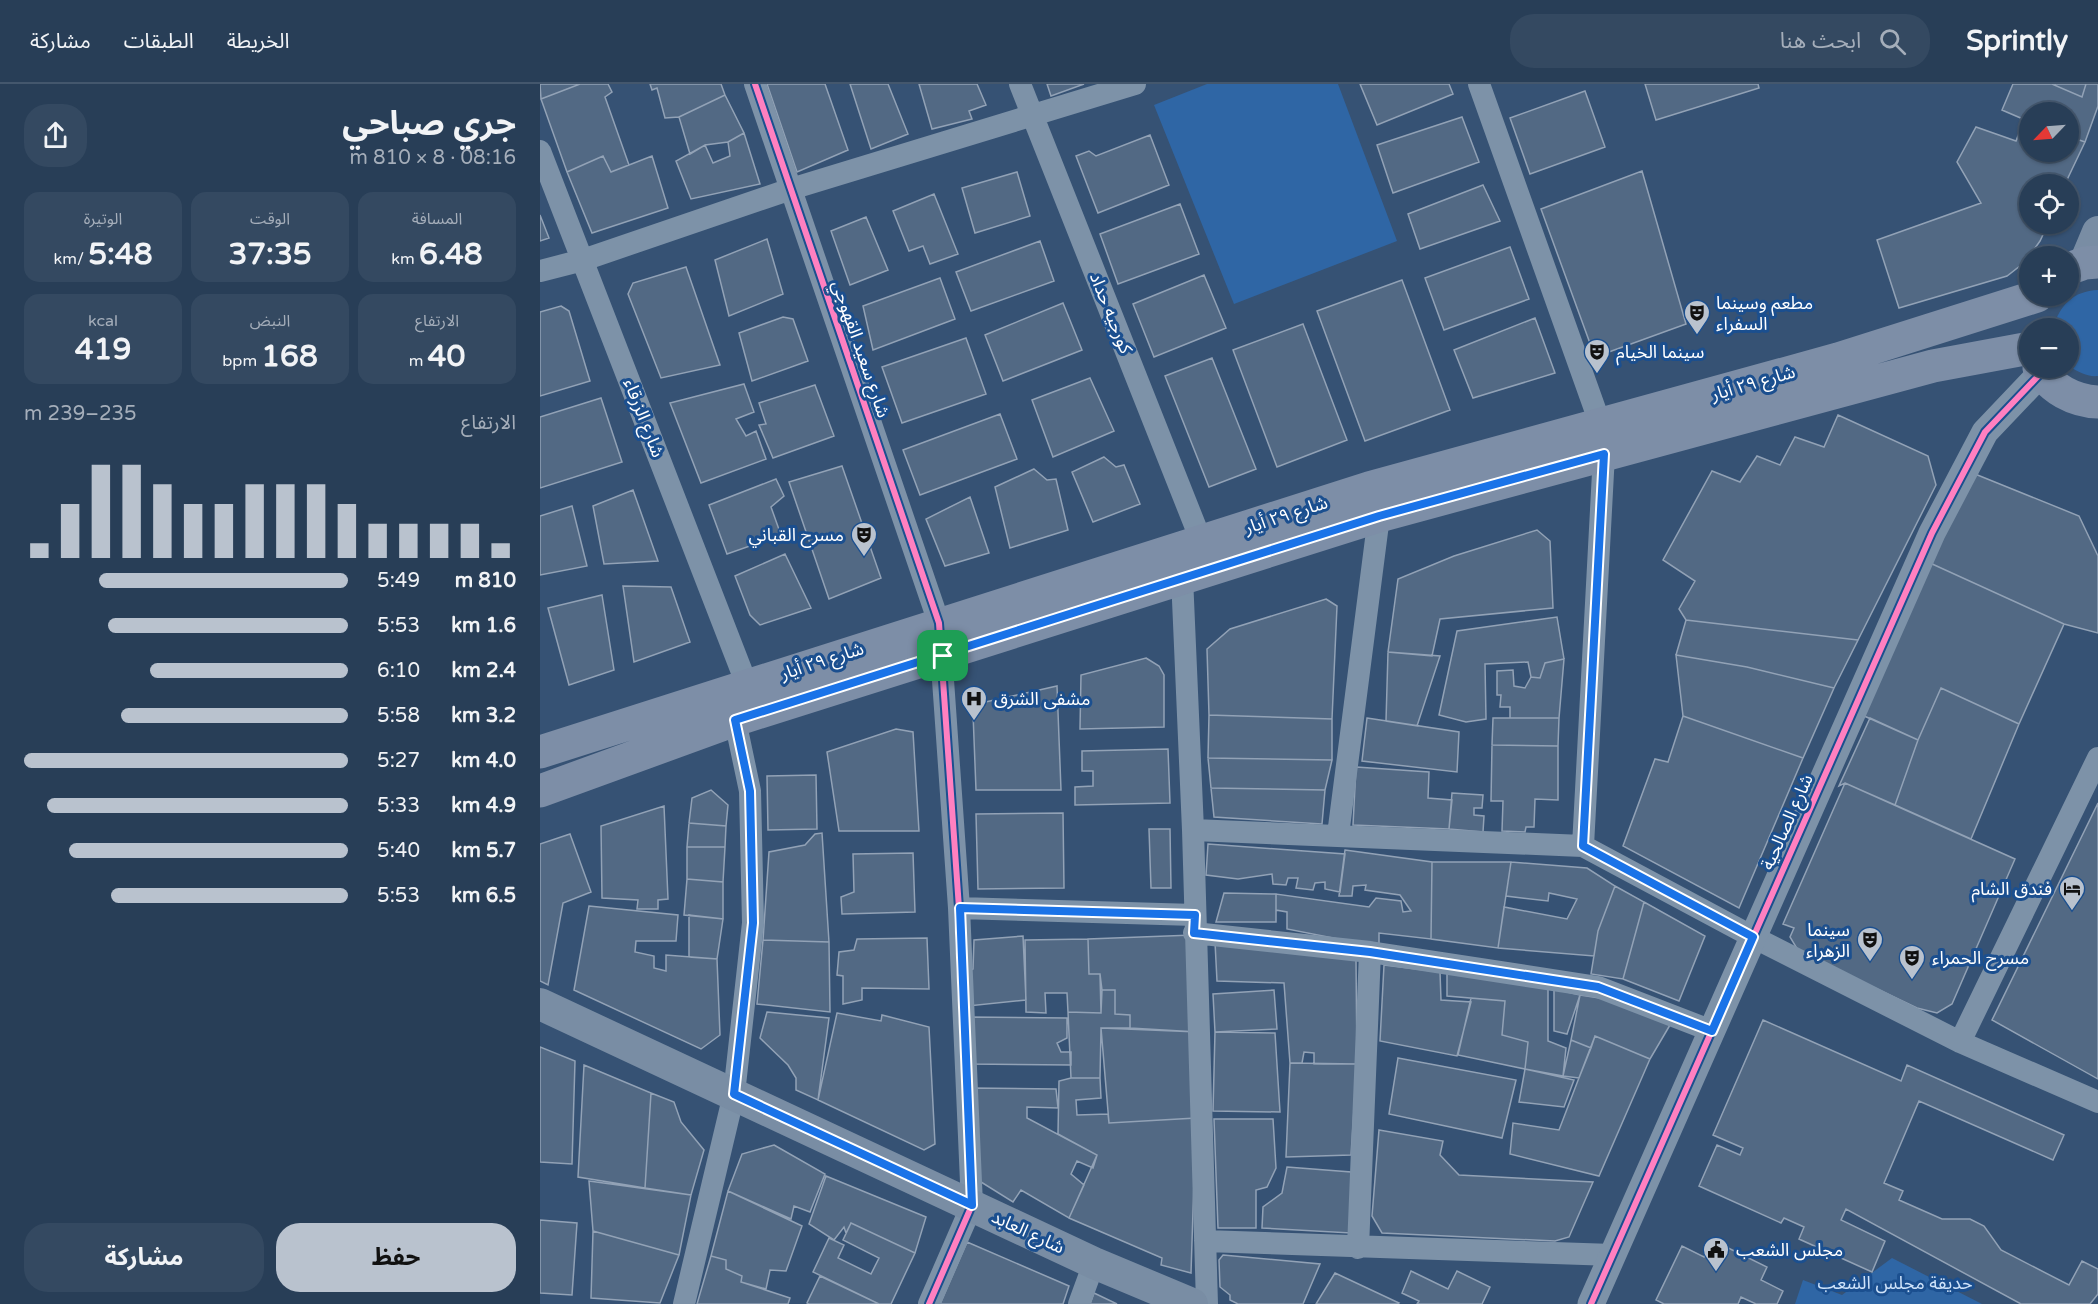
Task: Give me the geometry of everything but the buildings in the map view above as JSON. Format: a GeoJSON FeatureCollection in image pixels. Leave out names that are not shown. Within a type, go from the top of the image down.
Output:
{"type":"FeatureCollection","features":[{"type":"Feature","properties":{"kind":"main road"},"geometry":{"type":"LineString","coordinates":[[2084,265],[2098,232]]}},
{"type":"Feature","properties":{"kind":"main road","name":"شارع ٢٩ أيار"},"geometry":{"type":"LineString","coordinates":[[540,791],[735,720],[943,656],[1182,577],[1379,516],[1838,359],[2019,302]]}},
{"type":"Feature","properties":{"kind":"main road","name":"شارع ٢٩ أيار"},"geometry":{"type":"LineString","coordinates":[[540,752],[939,623],[1202,543],[1369,488],[1602,440],[1933,366],[2019,364]]}},
{"type":"Feature","properties":{"kind":"main road"},"geometry":{"type":"LineString","coordinates":[[2050,378],[2063,392],[2076,398],[2098,402]]}},
{"type":"Feature","properties":{"kind":"main road","name":"شارع العابد"},"geometry":{"type":"LineString","coordinates":[[540,1004],[1094,1263],[1192,1304]]}},
{"type":"Feature","properties":{"kind":"street","name":"شارع سعيد القهوجي"},"geometry":{"type":"LineString","coordinates":[[755,84],[939,623],[960,908],[972,1205]]}},
{"type":"Feature","properties":{"kind":"street","name":"كورجيه حداد"},"geometry":{"type":"LineString","coordinates":[[1020,84],[1202,543]]}},
{"type":"Feature","properties":{"kind":"street"},"geometry":{"type":"LineString","coordinates":[[540,271],[583,260],[791,189],[1134,84]]}},
{"type":"Feature","properties":{"kind":"street"},"geometry":{"type":"LineString","coordinates":[[1479,84],[1602,440],[1583,846]]}},
{"type":"Feature","properties":{"kind":"street","name":"شارع الزرقاء"},"geometry":{"type":"LineString","coordinates":[[540,151],[747,685]]}},
{"type":"Feature","properties":{"kind":"street","name":"شارع الصالحية"},"geometry":{"type":"LineString","coordinates":[[1591,1304],[1932,532],[1985,432],[2026,378]]}},
{"type":"Feature","properties":{"kind":"street"},"geometry":{"type":"LineString","coordinates":[[1338,835],[1379,516]]}},
{"type":"Feature","properties":{"kind":"street"},"geometry":{"type":"LineString","coordinates":[[1182,577],[1193,830],[1207,1304]]}},
{"type":"Feature","properties":{"kind":"street"},"geometry":{"type":"LineString","coordinates":[[684,1304],[734,1094],[753,923],[750,791],[735,720]]}},
{"type":"Feature","properties":{"kind":"street"},"geometry":{"type":"LineString","coordinates":[[1960,1042],[2098,758]]}},
{"type":"Feature","properties":{"kind":"street"},"geometry":{"type":"LineString","coordinates":[[1193,830],[1583,846],[1753,937],[1960,1042],[2098,1102]]}},
{"type":"Feature","properties":{"kind":"street"},"geometry":{"type":"LineString","coordinates":[[960,908],[1195,924],[1598,987],[1712,1031]]}},
{"type":"Feature","properties":{"kind":"street"},"geometry":{"type":"LineString","coordinates":[[1358,1248],[1370,952]]}},
{"type":"Feature","properties":{"kind":"street"},"geometry":{"type":"LineString","coordinates":[[929,1304],[972,1205]]}},
{"type":"Feature","properties":{"kind":"street"},"geometry":{"type":"LineString","coordinates":[[1206,1241],[1613,1255]]}},
{"type":"Feature","properties":{"kind":"street"},"geometry":{"type":"LineString","coordinates":[[1079,1304],[1094,1263]]}},
{"type":"Feature","properties":{"kind":"green space"},"geometry":{"type":"Polygon","coordinates":[[[1207,84],[1338,84],[1397,241],[1234,304],[1154,105],[1207,84]]]}},
{"type":"Feature","properties":{"kind":"green space"},"geometry":{"type":"Polygon","coordinates":[[[2098,290],[2098,376],[2079,372],[2079,318],[2057,318],[2064,306],[2079,306],[2079,294],[2098,290]]]}},
{"type":"Feature","properties":{"kind":"green space","name":"حديقة مجلس الشعب"},"geometry":{"type":"Polygon","coordinates":[[[1892,1258],[1982,1304],[1795,1304],[1803,1280],[1842,1295],[1892,1258]]]}},
{"type":"Feature","properties":{"kind":"cycle path"},"geometry":{"type":"LineString","coordinates":[[755,84],[939,623],[959,908],[972,1205],[929,1304]]}},
{"type":"Feature","properties":{"kind":"cycle path"},"geometry":{"type":"LineString","coordinates":[[1591,1304],[1932,533],[1985,432],[2036,378]]}},
{"type":"Feature","properties":{"kind":"place","name":"مطعم وسينما السفراء"},"geometry":{"type":"Point","coordinates":[1697,336]}},
{"type":"Feature","properties":{"kind":"place","name":"سينما الخيام"},"geometry":{"type":"Point","coordinates":[1597,375]}},
{"type":"Feature","properties":{"kind":"place","name":"مسرح القباني"},"geometry":{"type":"Point","coordinates":[864,558]}},
{"type":"Feature","properties":{"kind":"place","name":"مشفى الشرق"},"geometry":{"type":"Point","coordinates":[974,722]}},
{"type":"Feature","properties":{"kind":"place","name":"فندق الشام"},"geometry":{"type":"Point","coordinates":[2072,912]}},
{"type":"Feature","properties":{"kind":"place","name":"سينما الزهراء"},"geometry":{"type":"Point","coordinates":[1870,963]}},
{"type":"Feature","properties":{"kind":"place","name":"مسرح الحمراء"},"geometry":{"type":"Point","coordinates":[1912,981]}},
{"type":"Feature","properties":{"kind":"place","name":"مجلس الشعب"},"geometry":{"type":"Point","coordinates":[1716,1273]}},
{"type":"Feature","properties":{"kind":"route"},"geometry":{"type":"LineString","coordinates":[[1604,454],[1583,846],[1753,937],[1712,1031],[1598,987],[1370,952],[1194,933],[1195,915],[960,908],[972,1205],[734,1094],[753,923],[750,791],[735,720],[943,656],[1182,577],[1379,516],[1604,454]]}}]}
